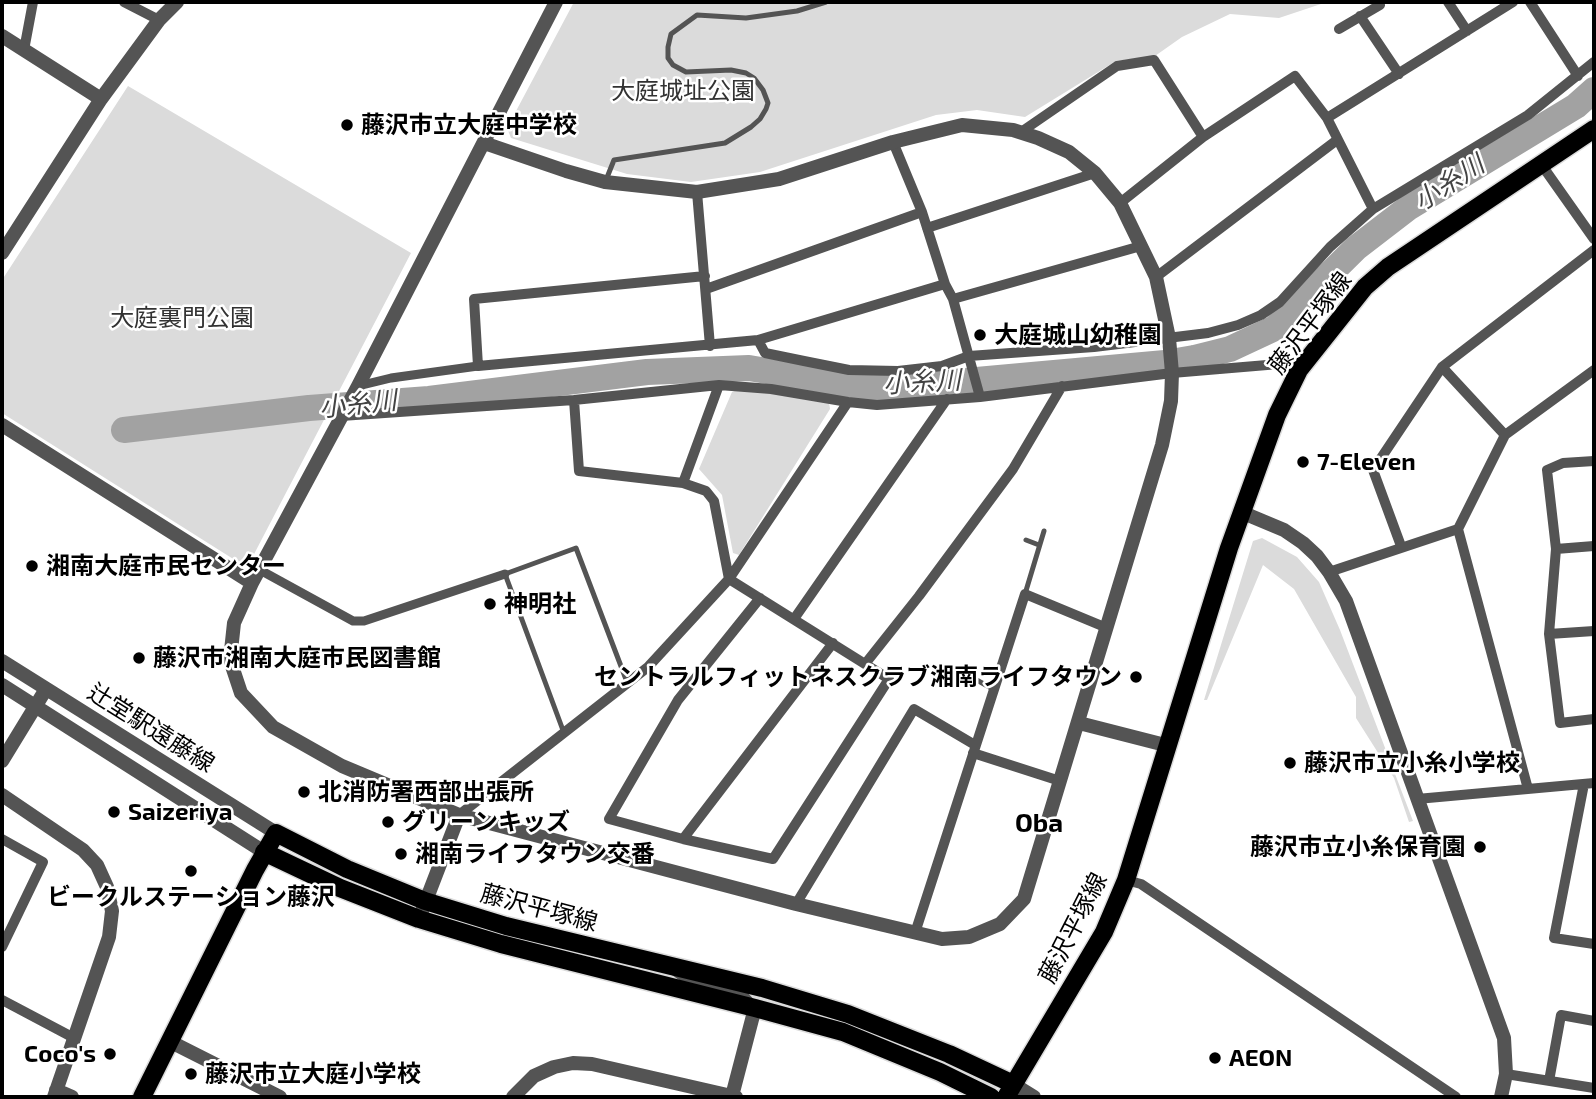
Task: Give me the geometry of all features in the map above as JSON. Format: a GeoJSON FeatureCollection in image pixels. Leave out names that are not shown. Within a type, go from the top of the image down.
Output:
{"type":"FeatureCollection","features":[{"type":"Feature","properties":{"kind":"main road","name":"藤沢平塚線"},"geometry":{"type":"LineString","coordinates":[[275,832],[347,869],[425,901],[506,926],[762,988],[848,1014],[949,1054],[1010,1091],[1104,932],[1126,880],[1241,512],[1277,415],[1299,370],[1365,287],[1422,243],[1594,130]]}},
{"type":"Feature","properties":{"kind":"main road"},"geometry":{"type":"LineString","coordinates":[[142,1097],[275,832]]}},
{"type":"Feature","properties":{"kind":"main road","name":"藤沢平塚線"},"geometry":{"type":"LineString","coordinates":[[264,852],[340,888],[419,919],[501,944],[844,1032],[940,1072],[991,1097]]}},
{"type":"Feature","properties":{"kind":"street"},"geometry":{"type":"LineString","coordinates":[[24,50],[33,2]]}},
{"type":"Feature","properties":{"kind":"street"},"geometry":{"type":"LineString","coordinates":[[124,2],[159,20]]}},
{"type":"Feature","properties":{"kind":"street"},"geometry":{"type":"LineString","coordinates":[[2,253],[101,99],[159,20],[177,2]]}},
{"type":"Feature","properties":{"kind":"street"},"geometry":{"type":"LineString","coordinates":[[484,143],[605,182],[696,192],[779,179],[893,142],[962,125],[1021,132],[1069,152],[1095,173],[1120,203],[1156,277],[1170,344],[1171,401],[1162,445],[1024,899],[1000,924],[970,937],[942,939],[796,904],[459,815],[342,766],[273,727],[241,693],[230,660],[234,623],[256,576],[358,386],[556,2]]}},
{"type":"Feature","properties":{"kind":"street"},"geometry":{"type":"LineString","coordinates":[[1448,2],[1467,31]]}},
{"type":"Feature","properties":{"kind":"street"},"geometry":{"type":"LineString","coordinates":[[1326,118],[1513,2]]}},
{"type":"Feature","properties":{"kind":"street"},"geometry":{"type":"LineString","coordinates":[[1530,2],[1578,76]]}},
{"type":"Feature","properties":{"kind":"street"},"geometry":{"type":"LineString","coordinates":[[1339,29],[1380,5]]}},
{"type":"Feature","properties":{"kind":"street"},"geometry":{"type":"LineString","coordinates":[[1360,16],[1399,74]]}},
{"type":"Feature","properties":{"kind":"street"},"geometry":{"type":"LineString","coordinates":[[2,36],[101,99]]}},
{"type":"Feature","properties":{"kind":"street"},"geometry":{"type":"LineString","coordinates":[[1021,132],[1117,66],[1154,60],[1203,137]]}},
{"type":"Feature","properties":{"kind":"street"},"geometry":{"type":"LineString","coordinates":[[758,340],[765,353],[849,370],[898,371],[942,366],[969,356],[1170,344],[1238,326],[1280,302],[1330,247],[1373,209],[1528,115],[1594,62]]}},
{"type":"Feature","properties":{"kind":"street"},"geometry":{"type":"LineString","coordinates":[[1120,203],[1203,137],[1295,76],[1326,118],[1373,209]]}},
{"type":"Feature","properties":{"kind":"street"},"geometry":{"type":"LineString","coordinates":[[1156,277],[1337,140]]}},
{"type":"Feature","properties":{"kind":"street"},"geometry":{"type":"LineString","coordinates":[[893,142],[922,212],[945,284],[953,299],[979,393]]}},
{"type":"Feature","properties":{"kind":"street"},"geometry":{"type":"LineString","coordinates":[[1541,164],[1594,239]]}},
{"type":"Feature","properties":{"kind":"street"},"geometry":{"type":"LineString","coordinates":[[927,228],[1095,173]]}},
{"type":"Feature","properties":{"kind":"street"},"geometry":{"type":"LineString","coordinates":[[696,192],[710,346]]}},
{"type":"Feature","properties":{"kind":"street"},"geometry":{"type":"LineString","coordinates":[[706,289],[922,212]]}},
{"type":"Feature","properties":{"kind":"street"},"geometry":{"type":"LineString","coordinates":[[953,299],[1141,246]]}},
{"type":"Feature","properties":{"kind":"street"},"geometry":{"type":"LineString","coordinates":[[1401,546],[1373,470],[1442,367],[1594,250]]}},
{"type":"Feature","properties":{"kind":"street"},"geometry":{"type":"LineString","coordinates":[[478,366],[474,299],[705,276]]}},
{"type":"Feature","properties":{"kind":"street"},"geometry":{"type":"LineString","coordinates":[[358,386],[391,378],[478,366],[758,340],[945,284]]}},
{"type":"Feature","properties":{"kind":"street"},"geometry":{"type":"LineString","coordinates":[[341,416],[574,400],[719,385],[771,389],[877,405],[1062,386],[1172,370],[1279,363],[1299,370]]}},
{"type":"Feature","properties":{"kind":"street"},"geometry":{"type":"LineString","coordinates":[[1442,367],[1505,435]]}},
{"type":"Feature","properties":{"kind":"street"},"geometry":{"type":"LineString","coordinates":[[1528,789],[1458,529],[1505,435],[1594,370]]}},
{"type":"Feature","properties":{"kind":"street"},"geometry":{"type":"LineString","coordinates":[[683,483],[719,385]]}},
{"type":"Feature","properties":{"kind":"street"},"geometry":{"type":"LineString","coordinates":[[865,664],[1013,469],[1062,386]]}},
{"type":"Feature","properties":{"kind":"street"},"geometry":{"type":"LineString","coordinates":[[794,619],[947,399]]}},
{"type":"Feature","properties":{"kind":"street"},"geometry":{"type":"LineString","coordinates":[[574,400],[579,471],[683,483],[706,491],[714,501],[729,579],[760,598],[833,643],[889,679],[773,859],[609,820],[678,700],[760,598]]}},
{"type":"Feature","properties":{"kind":"street"},"geometry":{"type":"LineString","coordinates":[[419,919],[459,815],[648,667],[729,579],[848,402]]}},
{"type":"Feature","properties":{"kind":"street"},"geometry":{"type":"LineString","coordinates":[[2,425],[256,576],[353,621],[364,621],[505,573]]}},
{"type":"Feature","properties":{"kind":"street"},"geometry":{"type":"LineString","coordinates":[[1594,461],[1563,463],[1547,470],[1556,549],[1549,635],[1560,723],[1594,719]]}},
{"type":"Feature","properties":{"kind":"street"},"geometry":{"type":"LineString","coordinates":[[1241,512],[1284,530],[1317,556],[1346,601],[1504,1038],[1506,1074],[1501,1097]]}},
{"type":"Feature","properties":{"kind":"street"},"geometry":{"type":"LineString","coordinates":[[1329,572],[1458,529]]}},
{"type":"Feature","properties":{"kind":"street"},"geometry":{"type":"LineString","coordinates":[[1556,549],[1594,546]]}},
{"type":"Feature","properties":{"kind":"street"},"geometry":{"type":"LineString","coordinates":[[915,933],[1025,594],[1107,628]]}},
{"type":"Feature","properties":{"kind":"street"},"geometry":{"type":"LineString","coordinates":[[1549,635],[1594,631]]}},
{"type":"Feature","properties":{"kind":"street"},"geometry":{"type":"LineString","coordinates":[[683,839],[833,643]]}},
{"type":"Feature","properties":{"kind":"street","name":"辻堂駅遠藤線"},"geometry":{"type":"LineString","coordinates":[[2,661],[275,832]]}},
{"type":"Feature","properties":{"kind":"street","name":"辻堂駅遠藤線"},"geometry":{"type":"LineString","coordinates":[[2,685],[264,852]]}},
{"type":"Feature","properties":{"kind":"street"},"geometry":{"type":"LineString","coordinates":[[2,761],[46,689]]}},
{"type":"Feature","properties":{"kind":"street"},"geometry":{"type":"LineString","coordinates":[[796,904],[914,709],[974,749],[1060,781]]}},
{"type":"Feature","properties":{"kind":"street"},"geometry":{"type":"LineString","coordinates":[[1079,723],[1169,746]]}},
{"type":"Feature","properties":{"kind":"street"},"geometry":{"type":"LineString","coordinates":[[1417,799],[1589,783],[1553,938],[1594,944]]}},
{"type":"Feature","properties":{"kind":"street"},"geometry":{"type":"LineString","coordinates":[[2,795],[83,850],[97,865],[107,887],[112,911],[109,937],[55,1094],[72,1097]]}},
{"type":"Feature","properties":{"kind":"street"},"geometry":{"type":"LineString","coordinates":[[2,839],[43,862],[2,947]]}},
{"type":"Feature","properties":{"kind":"street"},"geometry":{"type":"LineString","coordinates":[[1126,880],[1141,884],[1456,1097]]}},
{"type":"Feature","properties":{"kind":"street"},"geometry":{"type":"LineString","coordinates":[[513,1097],[534,1076],[554,1066],[573,1063],[592,1064],[734,1097],[755,1008],[740,992],[686,979],[667,965]]}},
{"type":"Feature","properties":{"kind":"street"},"geometry":{"type":"LineString","coordinates":[[2,1000],[74,1038]]}},
{"type":"Feature","properties":{"kind":"street"},"geometry":{"type":"LineString","coordinates":[[1549,1081],[1561,1015],[1594,1021]]}},
{"type":"Feature","properties":{"kind":"street"},"geometry":{"type":"LineString","coordinates":[[169,1041],[280,1097]]}},
{"type":"Feature","properties":{"kind":"street"},"geometry":{"type":"LineString","coordinates":[[1506,1074],[1586,1090]]}},
{"type":"Feature","properties":{"kind":"street"},"geometry":{"type":"LineString","coordinates":[[1010,1091],[1034,1097]]}},
{"type":"Feature","properties":{"kind":"lane"},"geometry":{"type":"LineString","coordinates":[[605,182],[614,160],[724,143],[751,127],[766,109],[768,103],[763,90],[754,78],[746,74],[731,70],[686,72],[673,65],[668,58],[668,47],[671,34],[680,26],[697,15],[746,18],[797,11],[826,2]]}},
{"type":"Feature","properties":{"kind":"lane"},"geometry":{"type":"LineString","coordinates":[[1025,594],[1044,531]]}},
{"type":"Feature","properties":{"kind":"lane"},"geometry":{"type":"LineString","coordinates":[[1026,540],[1039,545]]}},
{"type":"Feature","properties":{"kind":"lane"},"geometry":{"type":"LineString","coordinates":[[564,733],[505,573],[576,548],[627,682]]}},
{"type":"Feature","properties":{"kind":"lane"},"geometry":{"type":"LineString","coordinates":[[953,667],[993,689]]}},
{"type":"Feature","properties":{"kind":"green space","name":"大庭城址公園"},"geometry":{"type":"Polygon","coordinates":[[[574,2],[1327,2],[1279,18],[1230,14],[1182,37],[1155,56],[1116,61],[1025,117],[977,110],[936,115],[760,172],[691,182],[627,174],[511,138],[507,128],[574,2]]]}},
{"type":"Feature","properties":{"kind":"green space","name":"大庭裏門公園"},"geometry":{"type":"Polygon","coordinates":[[[128,86],[411,253],[252,558],[238,562],[2,413],[2,280],[128,86]]]}},
{"type":"Feature","properties":{"kind":"green space"},"geometry":{"type":"Polygon","coordinates":[[[739,389],[829,402],[830,409],[739,555],[733,553],[722,495],[699,469],[732,392],[739,389]]]}},
{"type":"Feature","properties":{"kind":"green space"},"geometry":{"type":"Polygon","coordinates":[[[1262,538],[1297,557],[1319,582],[1413,821],[1409,822],[1394,778],[1356,718],[1356,697],[1294,589],[1263,565],[1207,700],[1204,700],[1253,541],[1262,538]]]}},
{"type":"Feature","properties":{"kind":"waterway","name":"小糸川"},"geometry":{"type":"LineString","coordinates":[[124,430],[309,408],[429,399],[647,372],[749,368],[867,388],[888,388],[1165,363],[1194,358],[1230,349],[1275,328],[1356,248],[1408,208],[1576,106],[1594,90]]}},
{"type":"Feature","properties":{"kind":"place","name":"藤沢市立大庭中学校"},"geometry":{"type":"Point","coordinates":[347,125]}},
{"type":"Feature","properties":{"kind":"place","name":"大庭城山幼稚園"},"geometry":{"type":"Point","coordinates":[980,335]}},
{"type":"Feature","properties":{"kind":"place","name":"7-Eleven"},"geometry":{"type":"Point","coordinates":[1303,462]}},
{"type":"Feature","properties":{"kind":"place","name":"湘南大庭市民センター"},"geometry":{"type":"Point","coordinates":[32,566]}},
{"type":"Feature","properties":{"kind":"place","name":"神明社"},"geometry":{"type":"Point","coordinates":[490,604]}},
{"type":"Feature","properties":{"kind":"place","name":"藤沢市湘南大庭市民図書館"},"geometry":{"type":"Point","coordinates":[139,658]}},
{"type":"Feature","properties":{"kind":"place","name":"セントラルフィットネスクラブ湘南ライフタウン"},"geometry":{"type":"Point","coordinates":[1136,677]}},
{"type":"Feature","properties":{"kind":"place","name":"藤沢市立小糸小学校"},"geometry":{"type":"Point","coordinates":[1290,763]}},
{"type":"Feature","properties":{"kind":"place","name":"北消防署西部出張所"},"geometry":{"type":"Point","coordinates":[304,792]}},
{"type":"Feature","properties":{"kind":"place","name":"Saizeriya"},"geometry":{"type":"Point","coordinates":[114,812]}},
{"type":"Feature","properties":{"kind":"place","name":"グリーンキッズ"},"geometry":{"type":"Point","coordinates":[388,822]}},
{"type":"Feature","properties":{"kind":"place","name":"藤沢市立小糸保育園"},"geometry":{"type":"Point","coordinates":[1480,847]}},
{"type":"Feature","properties":{"kind":"place","name":"湘南ライフタウン交番"},"geometry":{"type":"Point","coordinates":[401,854]}},
{"type":"Feature","properties":{"kind":"place","name":"ビークルステーション藤沢"},"geometry":{"type":"Point","coordinates":[191,871]}},
{"type":"Feature","properties":{"kind":"place","name":"Coco's"},"geometry":{"type":"Point","coordinates":[110,1054]}},
{"type":"Feature","properties":{"kind":"place","name":"AEON"},"geometry":{"type":"Point","coordinates":[1215,1058]}},
{"type":"Feature","properties":{"kind":"place","name":"藤沢市立大庭小学校"},"geometry":{"type":"Point","coordinates":[191,1074]}},
{"type":"Feature","properties":{"kind":"district","name":"Oba"},"geometry":{"type":"Point","coordinates":[1039,823]}}]}
